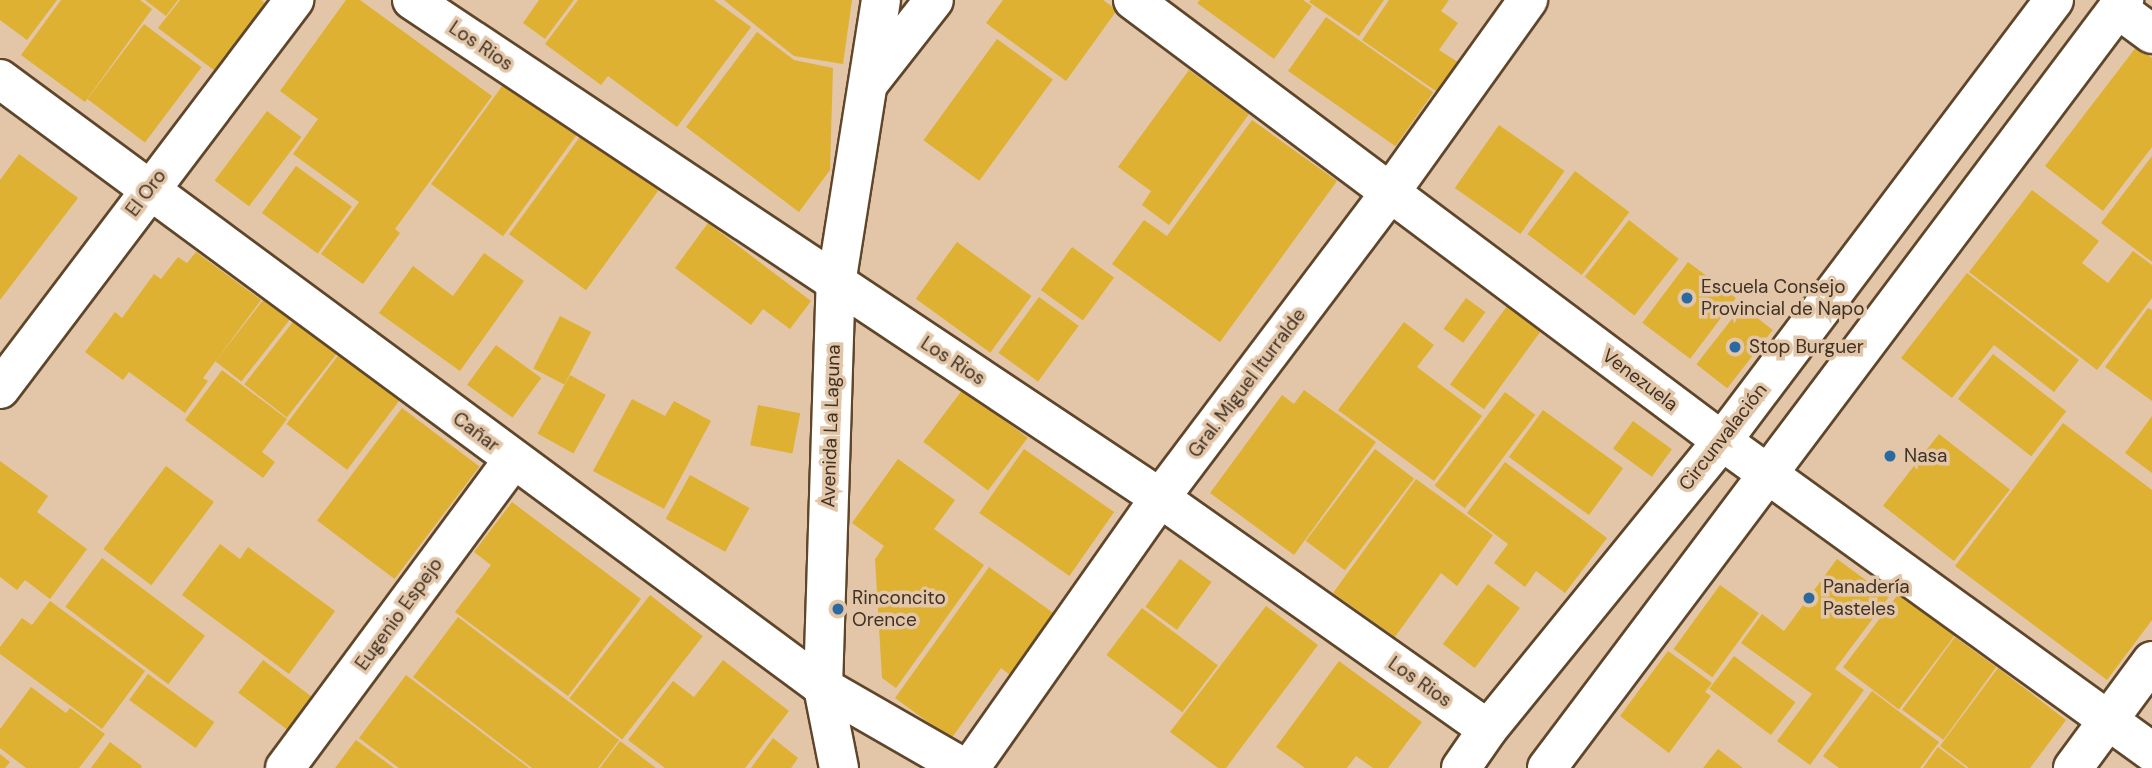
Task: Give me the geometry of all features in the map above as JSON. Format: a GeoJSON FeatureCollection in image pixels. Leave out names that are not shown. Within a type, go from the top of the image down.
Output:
{"type":"FeatureCollection","features":[{"type":"Feature","properties":{"kind":"street","name":"El Oro"},"geometry":{"type":"LineString","coordinates":[[0,389],[150,187],[295,0]]}},
{"type":"Feature","properties":{"kind":"street","name":"Los Rios"},"geometry":{"type":"LineString","coordinates":[[412,0],[1160,498],[1488,729]]}},
{"type":"Feature","properties":{"kind":"street","name":"Avenida La Laguna"},"geometry":{"type":"LineString","coordinates":[[839,768],[823,687],[836,284],[881,0]]}},
{"type":"Feature","properties":{"kind":"street","name":"Avenida La Laguna"},"geometry":{"type":"LineString","coordinates":[[868,84],[934,0]]}},
{"type":"Feature","properties":{"kind":"street","name":"Venezuela"},"geometry":{"type":"LineString","coordinates":[[1133,0],[1768,475],[2152,752]]}},
{"type":"Feature","properties":{"kind":"street","name":"Gral. Miguel Iturralde"},"geometry":{"type":"LineString","coordinates":[[967,768],[1160,498],[1389,194],[1528,0]]}},
{"type":"Feature","properties":{"kind":"street","name":"Circunvalación"},"geometry":{"type":"LineString","coordinates":[[1461,768],[1488,729],[1722,441],[2054,0]]}},
{"type":"Feature","properties":{"kind":"street"},"geometry":{"type":"LineString","coordinates":[[1547,768],[2121,4],[2152,34]]}},
{"type":"Feature","properties":{"kind":"street","name":"Cañar"},"geometry":{"type":"LineString","coordinates":[[0,79],[150,187],[513,460],[823,687],[967,768]]}},
{"type":"Feature","properties":{"kind":"street","name":"Eugenio Espejo"},"geometry":{"type":"LineString","coordinates":[[285,768],[513,460]]}},
{"type":"Feature","properties":{"kind":"street"},"geometry":{"type":"LineString","coordinates":[[2073,768],[2152,661]]}},
{"type":"Feature","properties":{"kind":"building"},"geometry":{"type":"Polygon","coordinates":[[[0,0],[57,0],[27,40],[0,20],[0,0]]]}},
{"type":"Feature","properties":{"kind":"building"},"geometry":{"type":"Polygon","coordinates":[[[61,0],[140,0],[152,9],[85,102],[21,55],[61,0]]]}},
{"type":"Feature","properties":{"kind":"building"},"geometry":{"type":"Polygon","coordinates":[[[145,0],[178,0],[166,16],[145,0]]]}},
{"type":"Feature","properties":{"kind":"building"},"geometry":{"type":"Polygon","coordinates":[[[180,0],[261,0],[270,7],[219,74],[158,28],[180,0]]]}},
{"type":"Feature","properties":{"kind":"building"},"geometry":{"type":"Polygon","coordinates":[[[346,0],[360,0],[492,96],[395,229],[400,233],[363,284],[321,254],[359,202],[293,154],[318,119],[280,91],[346,0]]]}},
{"type":"Feature","properties":{"kind":"building"},"geometry":{"type":"Polygon","coordinates":[[[539,0],[574,0],[545,39],[523,23],[539,0]]]}},
{"type":"Feature","properties":{"kind":"building"},"geometry":{"type":"Polygon","coordinates":[[[578,0],[714,0],[751,27],[677,127],[608,76],[601,85],[545,44],[578,0]]]}},
{"type":"Feature","properties":{"kind":"building"},"geometry":{"type":"Polygon","coordinates":[[[724,0],[852,0],[843,64],[794,56],[724,0]]]}},
{"type":"Feature","properties":{"kind":"building"},"geometry":{"type":"Polygon","coordinates":[[[1003,0],[1103,0],[1117,10],[1066,81],[986,23],[1003,0]]]}},
{"type":"Feature","properties":{"kind":"building"},"geometry":{"type":"Polygon","coordinates":[[[1200,0],[1303,0],[1312,6],[1274,59],[1197,3],[1200,0]]]}},
{"type":"Feature","properties":{"kind":"building"},"geometry":{"type":"Polygon","coordinates":[[[1384,0],[1359,36],[1309,2],[1384,0]]]}},
{"type":"Feature","properties":{"kind":"building"},"geometry":{"type":"Polygon","coordinates":[[[1389,0],[1449,0],[1441,11],[1458,23],[1439,50],[1464,66],[1443,96],[1362,40],[1389,0]]]}},
{"type":"Feature","properties":{"kind":"building"},"geometry":{"type":"Polygon","coordinates":[[[1326,17],[1433,92],[1395,146],[1288,71],[1326,17]]]}},
{"type":"Feature","properties":{"kind":"building"},"geometry":{"type":"Polygon","coordinates":[[[144,24],[202,67],[145,142],[87,99],[144,24]]]}},
{"type":"Feature","properties":{"kind":"building"},"geometry":{"type":"Polygon","coordinates":[[[757,32],[794,60],[833,68],[830,170],[799,212],[686,127],[757,32]]]}},
{"type":"Feature","properties":{"kind":"building"},"geometry":{"type":"Polygon","coordinates":[[[997,39],[1053,80],[979,181],[924,140],[997,39]]]}},
{"type":"Feature","properties":{"kind":"building"},"geometry":{"type":"Polygon","coordinates":[[[2137,46],[2152,58],[2152,147],[2103,211],[2045,166],[2137,46]]]}},
{"type":"Feature","properties":{"kind":"building"},"geometry":{"type":"Polygon","coordinates":[[[1189,70],[1249,114],[1169,225],[1142,205],[1151,191],[1118,167],[1189,70]]]}},
{"type":"Feature","properties":{"kind":"building"},"geometry":{"type":"Polygon","coordinates":[[[508,78],[580,130],[503,236],[431,184],[508,78]]]}},
{"type":"Feature","properties":{"kind":"building"},"geometry":{"type":"Polygon","coordinates":[[[267,111],[301,137],[249,206],[215,180],[267,111]]]}},
{"type":"Feature","properties":{"kind":"building"},"geometry":{"type":"Polygon","coordinates":[[[1252,120],[1337,181],[1220,342],[1112,264],[1144,220],[1167,236],[1252,120]]]}},
{"type":"Feature","properties":{"kind":"building"},"geometry":{"type":"Polygon","coordinates":[[[1499,125],[1565,171],[1520,234],[1455,188],[1499,125]]]}},
{"type":"Feature","properties":{"kind":"building"},"geometry":{"type":"Polygon","coordinates":[[[582,134],[659,190],[586,290],[509,234],[582,134]]]}},
{"type":"Feature","properties":{"kind":"building"},"geometry":{"type":"Polygon","coordinates":[[[19,154],[78,198],[0,300],[0,180],[19,154]]]}},
{"type":"Feature","properties":{"kind":"building"},"geometry":{"type":"Polygon","coordinates":[[[2152,156],[2152,262],[2101,223],[2152,156]]]}},
{"type":"Feature","properties":{"kind":"building"},"geometry":{"type":"Polygon","coordinates":[[[296,166],[352,207],[318,253],[262,213],[296,166]]]}},
{"type":"Feature","properties":{"kind":"building"},"geometry":{"type":"Polygon","coordinates":[[[1575,171],[1629,212],[1582,275],[1527,234],[1575,171]]]}},
{"type":"Feature","properties":{"kind":"building"},"geometry":{"type":"Polygon","coordinates":[[[2032,190],[2099,241],[2082,263],[2108,283],[2133,251],[2152,265],[2152,298],[2097,370],[1969,272],[2032,190]]]}},
{"type":"Feature","properties":{"kind":"building"},"geometry":{"type":"Polygon","coordinates":[[[1629,220],[1679,259],[1634,316],[1585,277],[1629,220]]]}},
{"type":"Feature","properties":{"kind":"building"},"geometry":{"type":"Polygon","coordinates":[[[708,223],[811,301],[790,329],[763,309],[751,325],[675,268],[708,223]]]}},
{"type":"Feature","properties":{"kind":"building"},"geometry":{"type":"Polygon","coordinates":[[[957,242],[1031,296],[990,353],[916,299],[957,242]]]}},
{"type":"Feature","properties":{"kind":"building"},"geometry":{"type":"Polygon","coordinates":[[[1072,247],[1114,278],[1083,320],[1041,290],[1072,247]]]}},
{"type":"Feature","properties":{"kind":"building"},"geometry":{"type":"Polygon","coordinates":[[[196,252],[261,300],[203,378],[208,381],[185,413],[129,372],[123,380],[85,352],[115,312],[122,318],[154,274],[161,279],[178,257],[187,263],[196,252]]]}},
{"type":"Feature","properties":{"kind":"building"},"geometry":{"type":"Polygon","coordinates":[[[484,253],[524,281],[460,371],[379,313],[413,266],[453,296],[484,253]]]}},
{"type":"Feature","properties":{"kind":"building"},"geometry":{"type":"Polygon","coordinates":[[[1688,262],[1736,298],[1690,359],[1642,323],[1688,262]]]}},
{"type":"Feature","properties":{"kind":"building"},"geometry":{"type":"Polygon","coordinates":[[[1967,273],[2079,360],[2054,392],[1994,345],[1952,398],[1901,358],[1967,273]]]}},
{"type":"Feature","properties":{"kind":"building"},"geometry":{"type":"Polygon","coordinates":[[[1039,297],[1079,326],[1038,382],[998,353],[1039,297]]]}},
{"type":"Feature","properties":{"kind":"building"},"geometry":{"type":"Polygon","coordinates":[[[1466,298],[1485,312],[1463,343],[1444,329],[1466,298]]]}},
{"type":"Feature","properties":{"kind":"building"},"geometry":{"type":"Polygon","coordinates":[[[264,299],[290,319],[241,382],[215,361],[264,299]]]}},
{"type":"Feature","properties":{"kind":"building"},"geometry":{"type":"Polygon","coordinates":[[[1510,302],[1544,327],[1484,409],[1450,385],[1510,302]]]}},
{"type":"Feature","properties":{"kind":"building","name":"Stop Burguer"},"geometry":{"type":"Polygon","coordinates":[[[1742,306],[1773,330],[1727,388],[1696,364],[1742,306]]]}},
{"type":"Feature","properties":{"kind":"building"},"geometry":{"type":"Polygon","coordinates":[[[2148,308],[2152,310],[2152,401],[2105,367],[2148,308]]]}},
{"type":"Feature","properties":{"kind":"building"},"geometry":{"type":"Polygon","coordinates":[[[560,316],[591,332],[564,384],[533,369],[560,316]]]}},
{"type":"Feature","properties":{"kind":"building"},"geometry":{"type":"Polygon","coordinates":[[[296,318],[339,351],[287,417],[244,384],[296,318]]]}},
{"type":"Feature","properties":{"kind":"building"},"geometry":{"type":"Polygon","coordinates":[[[1404,322],[1434,345],[1417,367],[1482,416],[1434,481],[1338,410],[1404,322]]]}},
{"type":"Feature","properties":{"kind":"building"},"geometry":{"type":"Polygon","coordinates":[[[496,345],[541,378],[513,418],[467,385],[496,345]]]}},
{"type":"Feature","properties":{"kind":"building"},"geometry":{"type":"Polygon","coordinates":[[[340,353],[401,399],[347,470],[286,424],[340,353]]]}},
{"type":"Feature","properties":{"kind":"building"},"geometry":{"type":"Polygon","coordinates":[[[1993,354],[2066,411],[2031,456],[1958,399],[1993,354]]]}},
{"type":"Feature","properties":{"kind":"building"},"geometry":{"type":"Polygon","coordinates":[[[222,370],[287,419],[262,452],[275,462],[263,478],[185,420],[222,370]]]}},
{"type":"Feature","properties":{"kind":"building"},"geometry":{"type":"Polygon","coordinates":[[[570,375],[606,395],[573,453],[538,434],[570,375]]]}},
{"type":"Feature","properties":{"kind":"building"},"geometry":{"type":"Polygon","coordinates":[[[963,389],[1028,438],[988,490],[923,442],[963,389]]]}},
{"type":"Feature","properties":{"kind":"building"},"geometry":{"type":"Polygon","coordinates":[[[1304,390],[1376,442],[1294,555],[1210,493],[1282,395],[1294,404],[1304,390]]]}},
{"type":"Feature","properties":{"kind":"building"},"geometry":{"type":"Polygon","coordinates":[[[1505,392],[1535,415],[1465,508],[1435,485],[1505,392]]]}},
{"type":"Feature","properties":{"kind":"building"},"geometry":{"type":"Polygon","coordinates":[[[632,399],[665,416],[674,401],[711,421],[664,509],[593,471],[632,399]]]}},
{"type":"Feature","properties":{"kind":"building"},"geometry":{"type":"Polygon","coordinates":[[[758,405],[800,413],[792,453],[750,445],[758,405]]]}},
{"type":"Feature","properties":{"kind":"building"},"geometry":{"type":"Polygon","coordinates":[[[402,408],[479,466],[395,579],[317,521],[402,408]]]}},
{"type":"Feature","properties":{"kind":"building"},"geometry":{"type":"Polygon","coordinates":[[[1543,410],[1623,468],[1589,515],[1509,457],[1543,410]]]}},
{"type":"Feature","properties":{"kind":"building"},"geometry":{"type":"Polygon","coordinates":[[[2152,416],[2152,473],[2125,453],[2152,416]]]}},
{"type":"Feature","properties":{"kind":"building"},"geometry":{"type":"Polygon","coordinates":[[[1633,421],[1672,449],[1652,477],[1613,449],[1633,421]]]}},
{"type":"Feature","properties":{"kind":"building"},"geometry":{"type":"Polygon","coordinates":[[[2063,423],[2152,490],[2152,620],[2107,680],[1955,566],[2063,423]]]}},
{"type":"Feature","properties":{"kind":"building"},"geometry":{"type":"Polygon","coordinates":[[[1939,434],[2010,489],[1954,561],[1883,506],[1939,434]]]}},
{"type":"Feature","properties":{"kind":"building"},"geometry":{"type":"Polygon","coordinates":[[[1024,449],[1114,512],[1069,576],[979,513],[1024,449]]]}},
{"type":"Feature","properties":{"kind":"building"},"geometry":{"type":"Polygon","coordinates":[[[1375,449],[1414,478],[1345,570],[1306,541],[1375,449]]]}},
{"type":"Feature","properties":{"kind":"building"},"geometry":{"type":"Polygon","coordinates":[[[898,459],[955,500],[934,529],[984,565],[896,688],[882,678],[875,559],[884,546],[852,523],[898,459]]]}},
{"type":"Feature","properties":{"kind":"building"},"geometry":{"type":"Polygon","coordinates":[[[0,461],[48,496],[37,512],[87,549],[50,599],[25,580],[17,590],[0,577],[0,461]]]}},
{"type":"Feature","properties":{"kind":"building"},"geometry":{"type":"Polygon","coordinates":[[[1505,462],[1607,538],[1565,593],[1536,571],[1525,587],[1494,563],[1508,544],[1467,513],[1505,462]]]}},
{"type":"Feature","properties":{"kind":"building"},"geometry":{"type":"Polygon","coordinates":[[[166,466],[214,502],[151,585],[103,549],[166,466]]]}},
{"type":"Feature","properties":{"kind":"building"},"geometry":{"type":"Polygon","coordinates":[[[690,475],[749,508],[725,552],[666,519],[690,475]]]}},
{"type":"Feature","properties":{"kind":"building"},"geometry":{"type":"Polygon","coordinates":[[[1416,479],[1493,535],[1457,586],[1441,573],[1395,637],[1333,593],[1416,479]]]}},
{"type":"Feature","properties":{"kind":"building"},"geometry":{"type":"Polygon","coordinates":[[[512,502],[641,599],[568,696],[455,612],[491,565],[474,552],[512,502]]]}},
{"type":"Feature","properties":{"kind":"building"},"geometry":{"type":"Polygon","coordinates":[[[220,544],[240,559],[248,547],[335,611],[289,674],[182,595],[220,544]]]}},
{"type":"Feature","properties":{"kind":"building"},"geometry":{"type":"Polygon","coordinates":[[[102,558],[205,636],[168,684],[65,607],[102,558]]]}},
{"type":"Feature","properties":{"kind":"building"},"geometry":{"type":"Polygon","coordinates":[[[1180,559],[1212,582],[1177,630],[1145,607],[1180,559]]]}},
{"type":"Feature","properties":{"kind":"building"},"geometry":{"type":"Polygon","coordinates":[[[1837,559],[1889,597],[1835,669],[1864,690],[1810,765],[1777,741],[1812,694],[1741,643],[1762,614],[1784,631],[1837,559]]]}},
{"type":"Feature","properties":{"kind":"building"},"geometry":{"type":"Polygon","coordinates":[[[989,567],[1059,617],[1015,679],[1001,668],[951,739],[895,698],[989,567]]]}},
{"type":"Feature","properties":{"kind":"building"},"geometry":{"type":"Polygon","coordinates":[[[1488,584],[1520,608],[1475,668],[1443,644],[1488,584]]]}},
{"type":"Feature","properties":{"kind":"building"},"geometry":{"type":"Polygon","coordinates":[[[1720,585],[1759,613],[1712,677],[1674,649],[1720,585]]]}},
{"type":"Feature","properties":{"kind":"building"},"geometry":{"type":"Polygon","coordinates":[[[1899,593],[1955,635],[1899,709],[1843,667],[1899,593]]]}},
{"type":"Feature","properties":{"kind":"building"},"geometry":{"type":"Polygon","coordinates":[[[650,595],[703,636],[622,739],[569,698],[650,595]]]}},
{"type":"Feature","properties":{"kind":"building"},"geometry":{"type":"Polygon","coordinates":[[[50,601],[145,671],[102,729],[0,654],[0,647],[22,618],[32,625],[50,601]]]}},
{"type":"Feature","properties":{"kind":"building"},"geometry":{"type":"Polygon","coordinates":[[[1266,606],[1318,645],[1226,768],[1218,768],[1170,732],[1266,606]]]}},
{"type":"Feature","properties":{"kind":"building"},"geometry":{"type":"Polygon","coordinates":[[[1142,608],[1218,665],[1182,712],[1106,655],[1142,608]]]}},
{"type":"Feature","properties":{"kind":"building"},"geometry":{"type":"Polygon","coordinates":[[[458,617],[619,740],[598,768],[532,768],[413,677],[458,617]]]}},
{"type":"Feature","properties":{"kind":"building"},"geometry":{"type":"Polygon","coordinates":[[[1955,637],[1996,667],[1943,740],[1902,710],[1955,637]]]}},
{"type":"Feature","properties":{"kind":"building"},"geometry":{"type":"Polygon","coordinates":[[[1668,651],[1712,683],[1705,692],[1711,696],[1669,753],[1620,716],[1668,651]]]}},
{"type":"Feature","properties":{"kind":"building"},"geometry":{"type":"Polygon","coordinates":[[[1734,656],[1795,702],[1771,735],[1709,689],[1734,656]]]}},
{"type":"Feature","properties":{"kind":"building"},"geometry":{"type":"Polygon","coordinates":[[[263,660],[320,703],[295,735],[238,693],[263,660]]]}},
{"type":"Feature","properties":{"kind":"building"},"geometry":{"type":"Polygon","coordinates":[[[723,660],[789,711],[745,768],[665,768],[628,740],[673,681],[694,697],[723,660]]]}},
{"type":"Feature","properties":{"kind":"building"},"geometry":{"type":"Polygon","coordinates":[[[1339,661],[1422,722],[1388,768],[1373,768],[1356,756],[1347,768],[1305,768],[1276,747],[1339,661]]]}},
{"type":"Feature","properties":{"kind":"building"},"geometry":{"type":"Polygon","coordinates":[[[1998,668],[2066,720],[2030,768],[1969,768],[1940,746],[1998,668]]]}},
{"type":"Feature","properties":{"kind":"building"},"geometry":{"type":"Polygon","coordinates":[[[148,674],[214,722],[196,748],[129,700],[148,674]]]}},
{"type":"Feature","properties":{"kind":"building"},"geometry":{"type":"Polygon","coordinates":[[[406,675],[529,768],[399,768],[359,738],[406,675]]]}},
{"type":"Feature","properties":{"kind":"building"},"geometry":{"type":"Polygon","coordinates":[[[31,687],[66,713],[70,708],[105,734],[79,768],[26,768],[0,748],[0,729],[31,687]]]}},
{"type":"Feature","properties":{"kind":"building"},"geometry":{"type":"Polygon","coordinates":[[[1872,691],[1939,742],[1920,768],[1839,768],[1823,756],[1872,691]]]}},
{"type":"Feature","properties":{"kind":"building"},"geometry":{"type":"Polygon","coordinates":[[[773,738],[798,758],[791,768],[751,768],[773,738]]]}},
{"type":"Feature","properties":{"kind":"building"},"geometry":{"type":"Polygon","coordinates":[[[356,740],[394,768],[335,768],[356,740]]]}},
{"type":"Feature","properties":{"kind":"building"},"geometry":{"type":"Polygon","coordinates":[[[620,741],[656,768],[600,768],[620,741]]]}},
{"type":"Feature","properties":{"kind":"building"},"geometry":{"type":"Polygon","coordinates":[[[110,742],[142,766],[141,768],[91,768],[110,742]]]}},
{"type":"Feature","properties":{"kind":"building"},"geometry":{"type":"Polygon","coordinates":[[[1938,747],[1966,768],[1923,768],[1938,747]]]}},
{"type":"Feature","properties":{"kind":"building"},"geometry":{"type":"Polygon","coordinates":[[[1718,749],[1743,768],[1703,768],[1718,749]]]}},
{"type":"Feature","properties":{"kind":"building"},"geometry":{"type":"Polygon","coordinates":[[[0,754],[10,762],[5,768],[0,768],[0,754]]]}},
{"type":"Feature","properties":{"kind":"place","name":"Escuela Consejo Provincial de Napo"},"geometry":{"type":"Point","coordinates":[1687,298]}},
{"type":"Feature","properties":{"kind":"place","name":"Stop Burguer"},"geometry":{"type":"Point","coordinates":[1735,347]}},
{"type":"Feature","properties":{"kind":"place","name":"Nasa"},"geometry":{"type":"Point","coordinates":[1890,456]}},
{"type":"Feature","properties":{"kind":"place","name":"Panadería Pasteles"},"geometry":{"type":"Point","coordinates":[1809,598]}},
{"type":"Feature","properties":{"kind":"place","name":"Rinconcito Orence"},"geometry":{"type":"Point","coordinates":[838,609]}}]}
